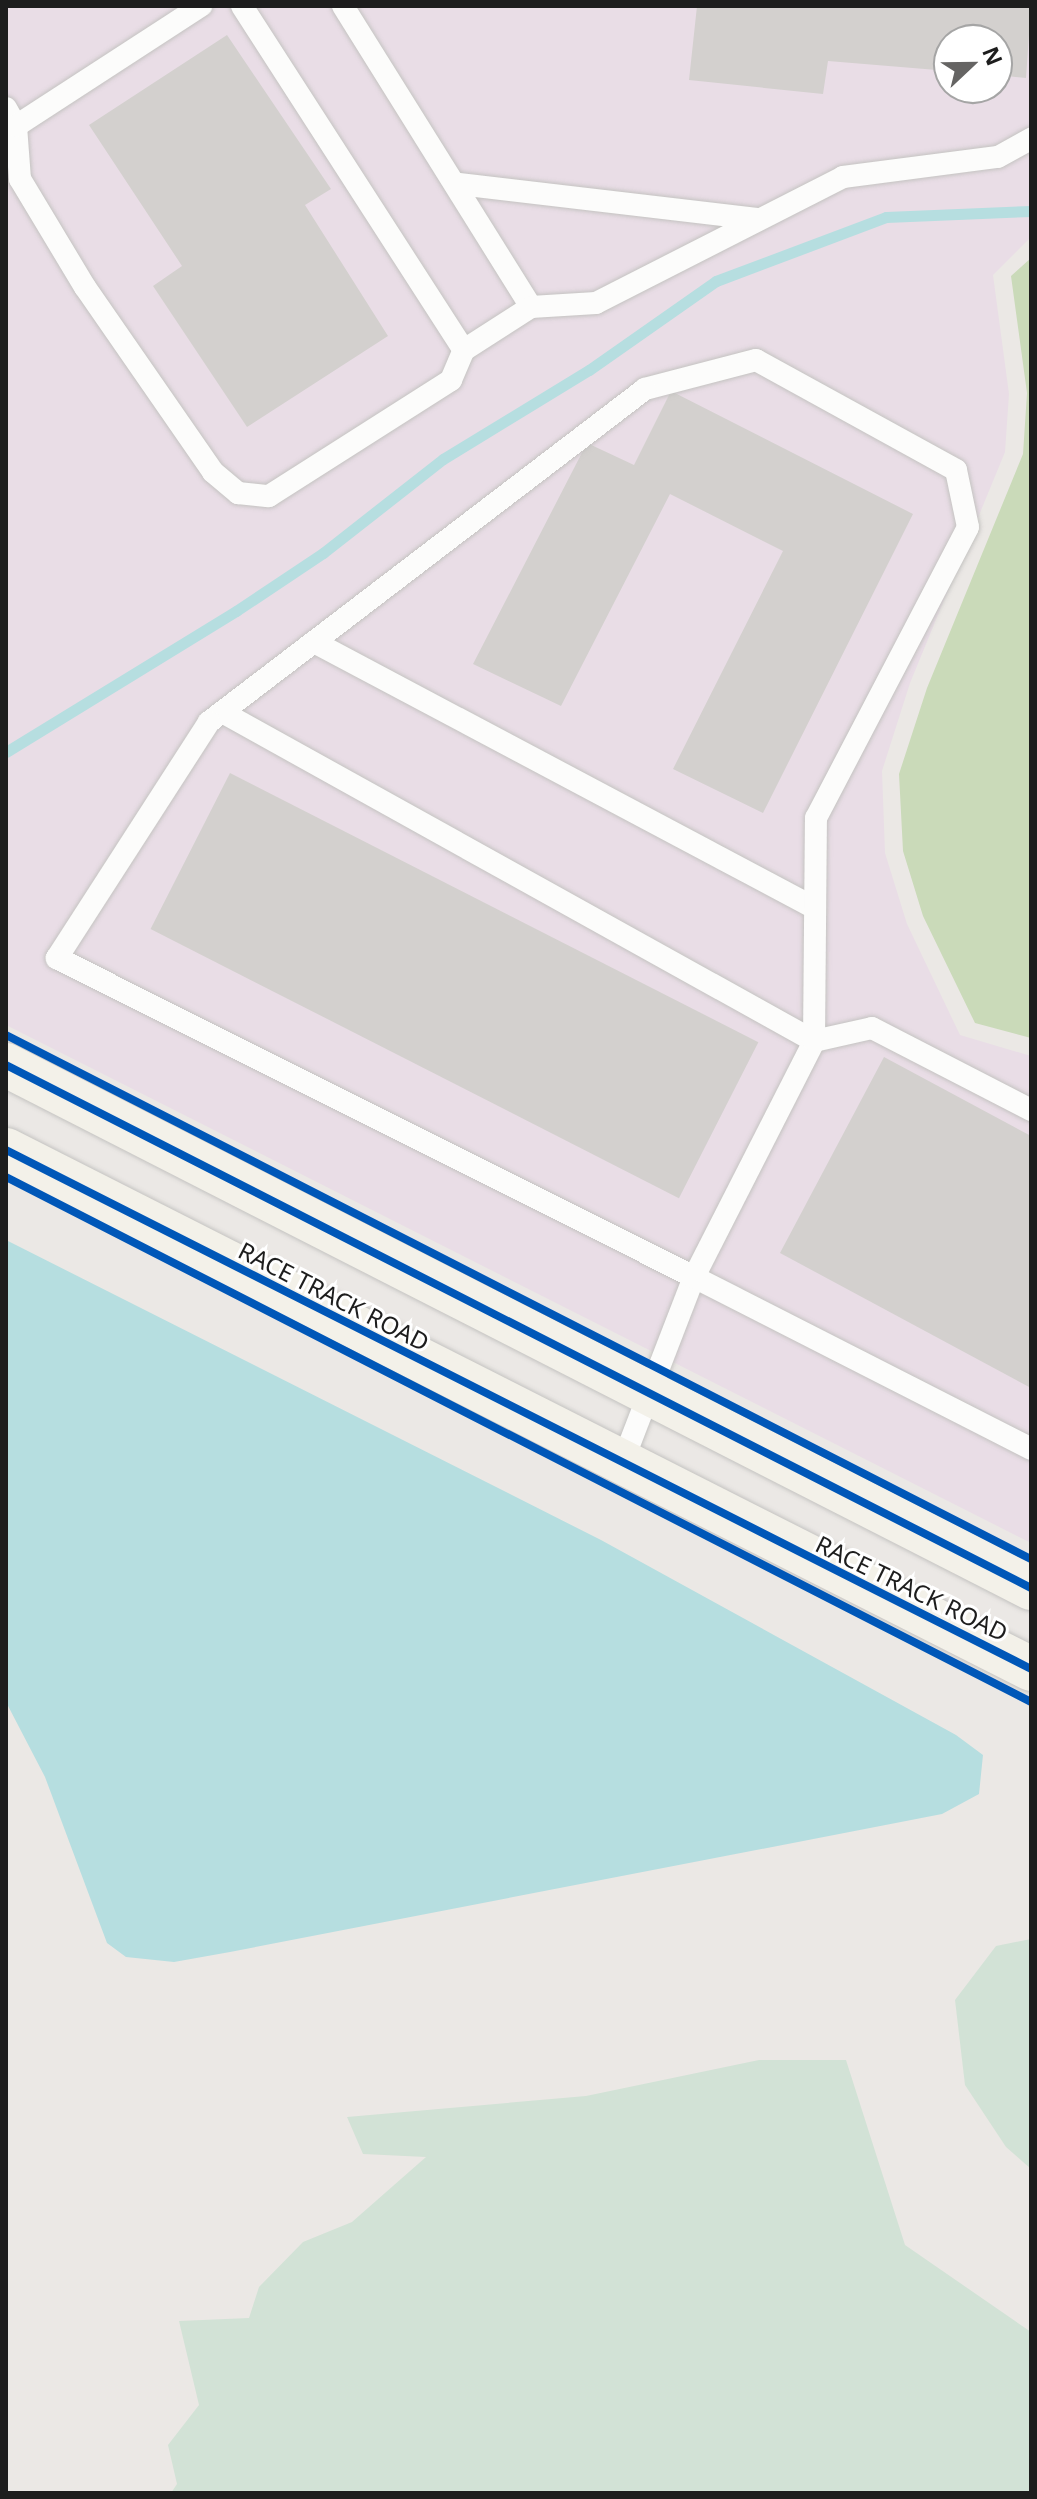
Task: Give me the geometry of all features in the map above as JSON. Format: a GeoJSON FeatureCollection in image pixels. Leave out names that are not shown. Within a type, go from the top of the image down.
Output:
{"type":"FeatureCollection","features":[{"type":"Feature","properties":{"kind":"main road"},"geometry":{"type":"LineString","coordinates":[[6,1065],[1031,1588]]}},
{"type":"Feature","properties":{"kind":"main road","name":"RACE TRACK ROAD"},"geometry":{"type":"LineString","coordinates":[[6,1150],[621,1466],[1031,1669]]}},
{"type":"Feature","properties":{"kind":"lane"},"geometry":{"type":"LineString","coordinates":[[201,6],[11,117],[20,179],[85,287],[213,472],[238,493],[269,496],[318,465],[451,380],[464,350],[531,307],[596,303],[843,177],[998,157],[1031,139]]}},
{"type":"Feature","properties":{"kind":"lane"},"geometry":{"type":"LineString","coordinates":[[242,6],[464,350]]}},
{"type":"Feature","properties":{"kind":"lane"},"geometry":{"type":"LineString","coordinates":[[343,6],[459,184],[531,307]]}},
{"type":"Feature","properties":{"kind":"lane"},"geometry":{"type":"LineString","coordinates":[[459,184],[759,219]]}},
{"type":"Feature","properties":{"kind":"lane"},"geometry":{"type":"LineString","coordinates":[[621,1466],[694,1277],[814,1041],[816,818],[968,527],[956,470],[756,360],[645,389],[209,722],[57,958],[694,1277],[1031,1449]]}},
{"type":"Feature","properties":{"kind":"lane"},"geometry":{"type":"LineString","coordinates":[[314,642],[815,908]]}},
{"type":"Feature","properties":{"kind":"lane"},"geometry":{"type":"LineString","coordinates":[[222,712],[814,1041],[872,1028],[1031,1110]]}},
{"type":"Feature","properties":{"kind":"shaded area"},"geometry":{"type":"Polygon","coordinates":[[[6,6],[1031,6],[1031,237],[993,275],[1009,394],[1005,452],[910,683],[882,771],[885,853],[907,924],[960,1035],[1031,1056],[1031,1543],[6,1025],[6,6]]]}},
{"type":"Feature","properties":{"kind":"green space"},"geometry":{"type":"Polygon","coordinates":[[[1031,258],[1031,1038],[975,1023],[923,916],[903,851],[899,774],[927,688],[1023,454],[1027,393],[1011,276],[1031,258]]]}},
{"type":"Feature","properties":{"kind":"green space"},"geometry":{"type":"Polygon","coordinates":[[[1031,1939],[1031,2169],[1006,2147],[965,2085],[955,2000],[996,1946],[1031,1939]]]}},
{"type":"Feature","properties":{"kind":"green space"},"geometry":{"type":"Polygon","coordinates":[[[759,2060],[846,2060],[905,2245],[1031,2332],[1031,2493],[171,2493],[177,2484],[168,2445],[199,2405],[179,2321],[249,2318],[259,2287],[303,2242],[352,2222],[426,2157],[363,2154],[347,2117],[586,2096],[759,2060]]]}},
{"type":"Feature","properties":{"kind":"water"},"geometry":{"type":"Polygon","coordinates":[[[6,1240],[601,1540],[956,1735],[983,1755],[979,1794],[942,1814],[230,1952],[174,1962],[126,1957],[107,1943],[45,1777],[6,1702],[6,1240]]]}},
{"type":"Feature","properties":{"kind":"building"},"geometry":{"type":"Polygon","coordinates":[[[697,6],[1031,6],[1026,78],[1013,77],[1013,24],[933,24],[933,70],[828,61],[823,94],[689,80],[697,6]]]}},
{"type":"Feature","properties":{"kind":"building"},"geometry":{"type":"Polygon","coordinates":[[[227,35],[331,189],[305,205],[388,336],[247,427],[153,286],[182,266],[89,125],[227,35]]]}},
{"type":"Feature","properties":{"kind":"building"},"geometry":{"type":"Polygon","coordinates":[[[671,391],[913,514],[763,813],[673,769],[783,551],[670,494],[561,706],[473,664],[587,443],[634,465],[671,391]]]}},
{"type":"Feature","properties":{"kind":"building"},"geometry":{"type":"Polygon","coordinates":[[[230,773],[758,1042],[679,1198],[151,929],[230,773]]]}},
{"type":"Feature","properties":{"kind":"building"},"geometry":{"type":"Polygon","coordinates":[[[884,1057],[1031,1136],[1031,1388],[780,1253],[884,1057]]]}},
{"type":"Feature","properties":{"kind":"waterway"},"geometry":{"type":"LineString","coordinates":[[6,752],[236,611],[323,553],[443,459],[589,370],[716,281],[886,217],[1031,211]]}},
{"type":"Feature","properties":{"kind":"cycle path"},"geometry":{"type":"LineString","coordinates":[[6,1035],[1031,1559]]}},
{"type":"Feature","properties":{"kind":"cycle path"},"geometry":{"type":"LineString","coordinates":[[6,1065],[1031,1588]]}},
{"type":"Feature","properties":{"kind":"cycle path"},"geometry":{"type":"LineString","coordinates":[[6,1150],[1031,1669]]}},
{"type":"Feature","properties":{"kind":"cycle path"},"geometry":{"type":"LineString","coordinates":[[6,1177],[1031,1702]]}}]}
